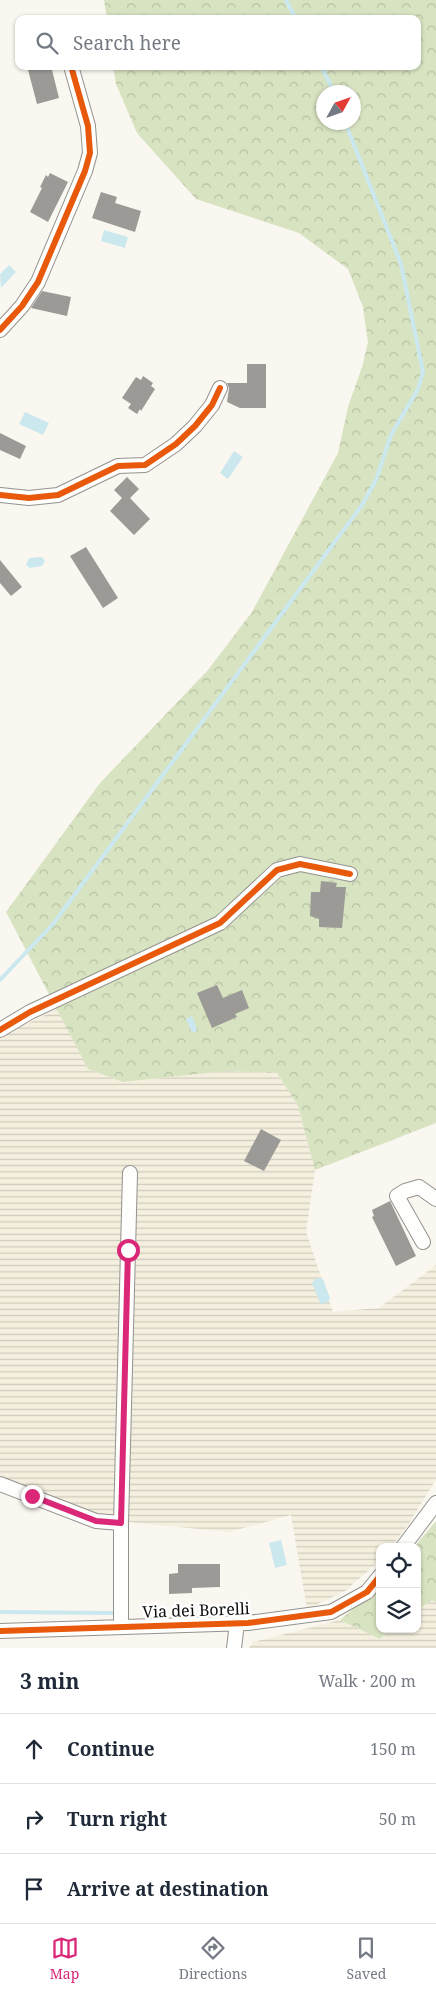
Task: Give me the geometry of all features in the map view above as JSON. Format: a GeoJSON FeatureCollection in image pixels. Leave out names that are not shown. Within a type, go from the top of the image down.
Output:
{"type":"FeatureCollection","features":[{"type":"Feature","properties":{"kind":"street"},"geometry":{"type":"LineString","coordinates":[[0,330],[22,306],[38,282],[85,171],[90,154],[88,126],[72,70]]}},
{"type":"Feature","properties":{"kind":"street"},"geometry":{"type":"LineString","coordinates":[[0,494],[29,498],[58,495],[118,466],[145,465],[176,444],[195,426],[212,405],[220,388]]}},
{"type":"Feature","properties":{"kind":"street"},"geometry":{"type":"LineString","coordinates":[[0,1030],[30,1012],[220,924],[277,870],[300,864],[350,874]]}},
{"type":"Feature","properties":{"kind":"street"},"geometry":{"type":"LineString","coordinates":[[121,1627],[121,1523],[130,1172]]}},
{"type":"Feature","properties":{"kind":"street"},"geometry":{"type":"LineString","coordinates":[[423,1242],[397,1196],[405,1191],[419,1187],[436,1199]]}},
{"type":"Feature","properties":{"kind":"street"},"geometry":{"type":"LineString","coordinates":[[0,1484],[96,1521],[121,1523]]}},
{"type":"Feature","properties":{"kind":"street"},"geometry":{"type":"LineString","coordinates":[[406,1543],[436,1503]]}},
{"type":"Feature","properties":{"kind":"street","name":"Via dei Borelli"},"geometry":{"type":"LineString","coordinates":[[0,1631],[236,1623],[331,1612],[367,1592],[376,1581]]}},
{"type":"Feature","properties":{"kind":"street"},"geometry":{"type":"LineString","coordinates":[[234,1648],[236,1623]]}},
{"type":"Feature","properties":{"kind":"shaded area"},"geometry":{"type":"Polygon","coordinates":[[[57,1009],[88,1069],[123,1082],[226,1071],[277,1073],[298,1106],[315,1170],[306,1232],[333,1312],[379,1308],[436,1265],[436,1479],[408,1525],[394,1543],[376,1543],[376,1564],[345,1591],[307,1609],[291,1515],[229,1532],[127,1522],[79,1509],[0,1476],[0,1037],[57,1009]]]}},
{"type":"Feature","properties":{"kind":"shaded area"},"geometry":{"type":"Polygon","coordinates":[[[433,1600],[436,1602],[436,1648],[249,1648],[253,1642],[340,1620],[380,1639],[386,1633],[421,1633],[421,1608],[433,1600]]]}},
{"type":"Feature","properties":{"kind":"green space"},"geometry":{"type":"Polygon","coordinates":[[[104,0],[436,0],[436,1123],[315,1170],[298,1106],[277,1073],[226,1071],[123,1082],[88,1069],[6,912],[100,783],[208,670],[252,612],[338,453],[348,407],[363,364],[368,342],[363,307],[348,269],[299,233],[196,199],[137,133],[116,84],[114,70],[421,70],[421,15],[106,15],[104,0]]]}},
{"type":"Feature","properties":{"kind":"green space"},"geometry":{"type":"Polygon","coordinates":[[[436,1521],[436,1602],[432,1600],[421,1607],[421,1543],[417,1543],[436,1521]]]}},
{"type":"Feature","properties":{"kind":"green space"},"geometry":{"type":"Polygon","coordinates":[[[376,1589],[376,1633],[386,1633],[380,1639],[340,1620],[376,1589]]]}},
{"type":"Feature","properties":{"kind":"water"},"geometry":{"type":"Polygon","coordinates":[[[104,230],[128,237],[125,248],[101,241],[104,230]]]}},
{"type":"Feature","properties":{"kind":"water"},"geometry":{"type":"Polygon","coordinates":[[[9,265],[16,272],[1,288],[0,274],[9,265]]]}},
{"type":"Feature","properties":{"kind":"water"},"geometry":{"type":"Polygon","coordinates":[[[25,412],[49,423],[43,435],[19,424],[25,412]]]}},
{"type":"Feature","properties":{"kind":"water"},"geometry":{"type":"Polygon","coordinates":[[[234,451],[243,457],[228,479],[220,473],[234,451]]]}},
{"type":"Feature","properties":{"kind":"water"},"geometry":{"type":"Polygon","coordinates":[[[42,557],[45,561],[42,566],[30,568],[26,565],[29,558],[42,557]]]}},
{"type":"Feature","properties":{"kind":"water"},"geometry":{"type":"Polygon","coordinates":[[[192,1016],[197,1029],[195,1033],[191,1031],[186,1019],[192,1016]]]}},
{"type":"Feature","properties":{"kind":"water"},"geometry":{"type":"Polygon","coordinates":[[[314,1279],[323,1279],[330,1298],[328,1302],[323,1304],[320,1303],[312,1283],[314,1279]]]}},
{"type":"Feature","properties":{"kind":"water"},"geometry":{"type":"Polygon","coordinates":[[[281,1540],[287,1565],[275,1568],[269,1543],[281,1540]]]}},
{"type":"Feature","properties":{"kind":"building"},"geometry":{"type":"Polygon","coordinates":[[[28,70],[52,70],[59,98],[37,104],[28,70]]]}},
{"type":"Feature","properties":{"kind":"building"},"geometry":{"type":"Polygon","coordinates":[[[50,173],[68,182],[48,222],[30,212],[46,175],[48,177],[50,173]]]}},
{"type":"Feature","properties":{"kind":"building"},"geometry":{"type":"Polygon","coordinates":[[[101,192],[117,197],[115,203],[141,211],[135,232],[92,218],[101,192]]]}},
{"type":"Feature","properties":{"kind":"building"},"geometry":{"type":"Polygon","coordinates":[[[42,291],[71,297],[67,316],[31,308],[42,291]]]}},
{"type":"Feature","properties":{"kind":"building"},"geometry":{"type":"Polygon","coordinates":[[[247,364],[266,364],[266,408],[240,408],[227,402],[229,388],[227,383],[247,383],[247,364]]]}},
{"type":"Feature","properties":{"kind":"building"},"geometry":{"type":"Polygon","coordinates":[[[143,376],[153,383],[151,386],[155,389],[137,414],[128,408],[131,404],[122,398],[136,377],[141,380],[143,376]]]}},
{"type":"Feature","properties":{"kind":"building"},"geometry":{"type":"Polygon","coordinates":[[[0,433],[26,446],[20,459],[0,450],[0,433]]]}},
{"type":"Feature","properties":{"kind":"building"},"geometry":{"type":"Polygon","coordinates":[[[127,477],[139,489],[130,498],[150,519],[134,535],[110,511],[122,498],[114,490],[127,477]]]}},
{"type":"Feature","properties":{"kind":"building"},"geometry":{"type":"Polygon","coordinates":[[[86,547],[118,598],[103,608],[70,556],[86,547]]]}},
{"type":"Feature","properties":{"kind":"building"},"geometry":{"type":"Polygon","coordinates":[[[0,560],[22,587],[11,596],[0,583],[0,560]]]}},
{"type":"Feature","properties":{"kind":"building"},"geometry":{"type":"Polygon","coordinates":[[[321,881],[337,883],[336,887],[346,887],[342,928],[319,927],[319,919],[310,916],[311,892],[320,892],[321,881]]]}},
{"type":"Feature","properties":{"kind":"building"},"geometry":{"type":"Polygon","coordinates":[[[217,985],[223,998],[242,990],[249,1008],[235,1014],[237,1017],[212,1028],[197,993],[217,985]]]}},
{"type":"Feature","properties":{"kind":"building"},"geometry":{"type":"Polygon","coordinates":[[[261,1129],[281,1140],[264,1171],[244,1161],[261,1129]]]}},
{"type":"Feature","properties":{"kind":"building"},"geometry":{"type":"Polygon","coordinates":[[[390,1201],[416,1256],[396,1266],[372,1217],[374,1216],[372,1210],[390,1201]]]}},
{"type":"Feature","properties":{"kind":"building"},"geometry":{"type":"Polygon","coordinates":[[[178,1564],[220,1564],[220,1587],[192,1588],[192,1593],[169,1594],[169,1574],[178,1573],[178,1564]]]}},
{"type":"Feature","properties":{"kind":"waterway"},"geometry":{"type":"LineString","coordinates":[[286,0],[294,15]]}},
{"type":"Feature","properties":{"kind":"waterway"},"geometry":{"type":"LineString","coordinates":[[323,70],[330,85]]}},
{"type":"Feature","properties":{"kind":"waterway"},"geometry":{"type":"LineString","coordinates":[[0,980],[53,924],[362,505],[376,480],[391,435],[418,389],[423,372],[401,264],[348,130]]}},
{"type":"Feature","properties":{"kind":"waterway"},"geometry":{"type":"LineString","coordinates":[[0,1612],[116,1613]]}},
{"type":"Feature","properties":{"kind":"cycle path"},"geometry":{"type":"LineString","coordinates":[[0,330],[22,306],[38,282],[85,171],[90,153],[88,126],[72,70]]}},
{"type":"Feature","properties":{"kind":"cycle path"},"geometry":{"type":"LineString","coordinates":[[0,495],[29,498],[58,495],[118,466],[145,465],[176,444],[195,426],[212,405],[220,388]]}},
{"type":"Feature","properties":{"kind":"cycle path"},"geometry":{"type":"LineString","coordinates":[[0,1030],[30,1012],[220,923],[277,870],[300,864],[350,874]]}},
{"type":"Feature","properties":{"kind":"cycle path"},"geometry":{"type":"LineString","coordinates":[[0,1631],[248,1623],[331,1612],[367,1592],[376,1581]]}},
{"type":"Feature","properties":{"kind":"route"},"geometry":{"type":"LineString","coordinates":[[32,1496],[96,1521],[121,1523],[128,1250]]}}]}
